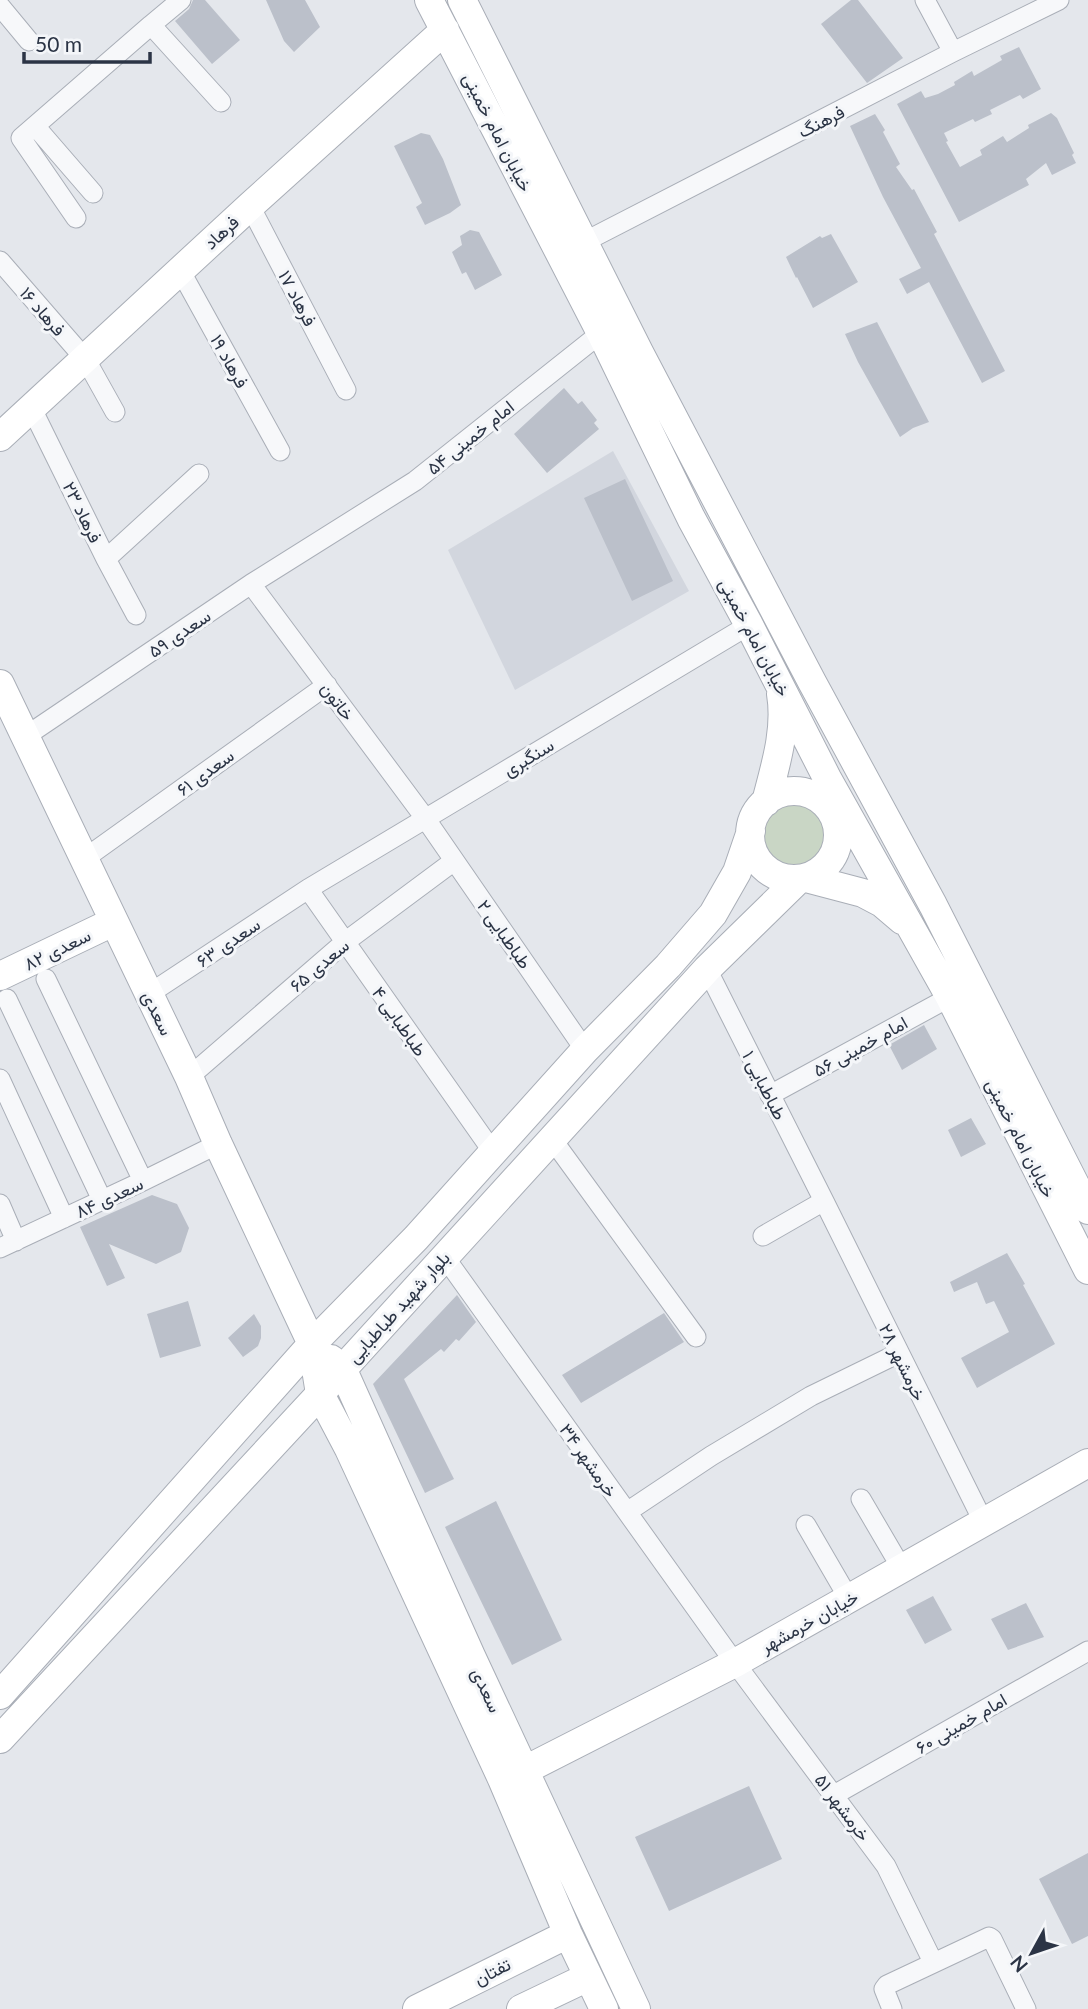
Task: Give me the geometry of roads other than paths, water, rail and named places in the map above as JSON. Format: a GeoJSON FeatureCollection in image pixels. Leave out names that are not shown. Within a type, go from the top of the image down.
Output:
{"type":"FeatureCollection","features":[{"type":"Feature","properties":{"kind":"main road","name":"خیابان امام خمینی"},"geometry":{"type":"LineString","coordinates":[[429,0],[601,332],[691,518],[827,778]]}},
{"type":"Feature","properties":{"kind":"main road","name":"خیابان امام خمینی"},"geometry":{"type":"LineString","coordinates":[[467,3],[584,242],[812,682],[933,905],[1088,1210]]}},
{"type":"Feature","properties":{"kind":"main road","name":"فرهاد"},"geometry":{"type":"LineString","coordinates":[[0,438],[180,270],[445,30]]}},
{"type":"Feature","properties":{"kind":"main road"},"geometry":{"type":"LineString","coordinates":[[778,681],[783,710],[778,756],[766,802],[753,820],[751,831],[752,846],[758,860],[769,872],[784,878],[803,878],[863,893],[882,903],[909,926]]}},
{"type":"Feature","properties":{"kind":"main road"},"geometry":{"type":"LineString","coordinates":[[803,878],[819,872],[830,862],[836,849],[839,817],[827,778],[825,736],[812,682]]}},
{"type":"Feature","properties":{"kind":"main road","name":"سعدی"},"geometry":{"type":"LineString","coordinates":[[2,694],[26,736],[189,1077],[312,1344],[320,1394],[349,1449],[496,1766],[568,1934],[604,2009]]}},
{"type":"Feature","properties":{"kind":"main road"},"geometry":{"type":"LineString","coordinates":[[766,802],[778,795],[804,793],[817,798],[839,817],[896,837]]}},
{"type":"Feature","properties":{"kind":"main road","name":"خیابان امام خمینی"},"geometry":{"type":"LineString","coordinates":[[839,817],[909,926],[950,998],[1088,1270]]}},
{"type":"Feature","properties":{"kind":"main road","name":"بلوار شهید طباطبایی"},"geometry":{"type":"LineString","coordinates":[[0,1695],[312,1344],[416,1238],[585,1050],[668,966],[713,914],[737,872],[751,831]]}},
{"type":"Feature","properties":{"kind":"main road","name":"بلوار شهید طباطبایی"},"geometry":{"type":"LineString","coordinates":[[0,1739],[320,1394],[706,969],[803,878]]}},
{"type":"Feature","properties":{"kind":"main road","name":"سعدی ۸۲"},"geometry":{"type":"LineString","coordinates":[[2,981],[113,922]]}},
{"type":"Feature","properties":{"kind":"main road"},"geometry":{"type":"LineString","coordinates":[[312,1344],[342,1368]]}},
{"type":"Feature","properties":{"kind":"main road","name":"سعدی"},"geometry":{"type":"LineString","coordinates":[[342,1368],[471,1656],[636,2009]]}},
{"type":"Feature","properties":{"kind":"main road","name":"خیابان خرمشهر"},"geometry":{"type":"LineString","coordinates":[[524,1770],[735,1663],[1088,1463]]}},
{"type":"Feature","properties":{"kind":"main road","name":"تفتان"},"geometry":{"type":"LineString","coordinates":[[417,2009],[568,1934]]}},
{"type":"Feature","properties":{"kind":"main road"},"geometry":{"type":"LineString","coordinates":[[521,2009],[588,1977]]}},
{"type":"Feature","properties":{"kind":"street"},"geometry":{"type":"LineString","coordinates":[[76,218],[22,138],[181,0]]}},
{"type":"Feature","properties":{"kind":"street"},"geometry":{"type":"LineString","coordinates":[[925,0],[953,52]]}},
{"type":"Feature","properties":{"kind":"street","name":"فرهنگ"},"geometry":{"type":"LineString","coordinates":[[584,242],[1059,0]]}},
{"type":"Feature","properties":{"kind":"street"},"geometry":{"type":"LineString","coordinates":[[0,6],[29,41]]}},
{"type":"Feature","properties":{"kind":"street"},"geometry":{"type":"LineString","coordinates":[[151,25],[221,102]]}},
{"type":"Feature","properties":{"kind":"street"},"geometry":{"type":"LineString","coordinates":[[35,127],[93,193]]}},
{"type":"Feature","properties":{"kind":"street","name":"فرهاد ۱۷"},"geometry":{"type":"LineString","coordinates":[[250,206],[346,390]]}},
{"type":"Feature","properties":{"kind":"street","name":"فرهاد ۱۶"},"geometry":{"type":"LineString","coordinates":[[0,261],[86,360],[115,412]]}},
{"type":"Feature","properties":{"kind":"street","name":"فرهاد ۱۹"},"geometry":{"type":"LineString","coordinates":[[180,270],[279,451]]}},
{"type":"Feature","properties":{"kind":"street","name":"امام خمینی ۵۴"},"geometry":{"type":"LineString","coordinates":[[333,532],[415,481],[601,332]]}},
{"type":"Feature","properties":{"kind":"street","name":"فرهاد ۲۳"},"geometry":{"type":"LineString","coordinates":[[32,409],[136,615]]}},
{"type":"Feature","properties":{"kind":"street"},"geometry":{"type":"LineString","coordinates":[[106,559],[200,474]]}},
{"type":"Feature","properties":{"kind":"street","name":"سعدی ۵۹"},"geometry":{"type":"LineString","coordinates":[[26,736],[333,532]]}},
{"type":"Feature","properties":{"kind":"street","name":"خاتون"},"geometry":{"type":"LineString","coordinates":[[251,584],[425,818]]}},
{"type":"Feature","properties":{"kind":"street","name":"سنگبری"},"geometry":{"type":"LineString","coordinates":[[308,889],[749,625]]}},
{"type":"Feature","properties":{"kind":"street","name":"سعدی ۶۱"},"geometry":{"type":"LineString","coordinates":[[84,859],[327,685]]}},
{"type":"Feature","properties":{"kind":"street","name":"طباطبایی ۲"},"geometry":{"type":"LineString","coordinates":[[425,818],[585,1050]]}},
{"type":"Feature","properties":{"kind":"street","name":"سعدی ۶۵"},"geometry":{"type":"LineString","coordinates":[[189,1077],[345,942],[454,861]]}},
{"type":"Feature","properties":{"kind":"street","name":"طباطبایی ۴"},"geometry":{"type":"LineString","coordinates":[[308,889],[493,1152]]}},
{"type":"Feature","properties":{"kind":"street","name":"سعدی ۶۳"},"geometry":{"type":"LineString","coordinates":[[149,994],[308,889]]}},
{"type":"Feature","properties":{"kind":"street","name":"طباطبایی ۱"},"geometry":{"type":"LineString","coordinates":[[706,969],[824,1201]]}},
{"type":"Feature","properties":{"kind":"street"},"geometry":{"type":"LineString","coordinates":[[46,979],[143,1181]]}},
{"type":"Feature","properties":{"kind":"street"},"geometry":{"type":"LineString","coordinates":[[2,981],[102,1200]]}},
{"type":"Feature","properties":{"kind":"street","name":"امام خمینی ۵۶"},"geometry":{"type":"LineString","coordinates":[[770,1096],[950,998]]}},
{"type":"Feature","properties":{"kind":"street"},"geometry":{"type":"LineString","coordinates":[[0,1079],[64,1218]]}},
{"type":"Feature","properties":{"kind":"street"},"geometry":{"type":"LineString","coordinates":[[552,1139],[696,1337]]}},
{"type":"Feature","properties":{"kind":"street","name":"سعدی ۸۴"},"geometry":{"type":"LineString","coordinates":[[8,1245],[218,1143]]}},
{"type":"Feature","properties":{"kind":"street"},"geometry":{"type":"LineString","coordinates":[[763,1236],[824,1201]]}},
{"type":"Feature","properties":{"kind":"street","name":"خرمشهر ۲۸"},"geometry":{"type":"LineString","coordinates":[[824,1201],[984,1523]]}},
{"type":"Feature","properties":{"kind":"street"},"geometry":{"type":"LineString","coordinates":[[0,1204],[8,1245]]}},
{"type":"Feature","properties":{"kind":"street","name":"خرمشهر ۳۴"},"geometry":{"type":"LineString","coordinates":[[444,1256],[735,1663]]}},
{"type":"Feature","properties":{"kind":"street"},"geometry":{"type":"LineString","coordinates":[[626,1512],[711,1456],[811,1396],[899,1353]]}},
{"type":"Feature","properties":{"kind":"street"},"geometry":{"type":"LineString","coordinates":[[861,1499],[902,1569]]}},
{"type":"Feature","properties":{"kind":"street"},"geometry":{"type":"LineString","coordinates":[[806,1525],[849,1599]]}},
{"type":"Feature","properties":{"kind":"street","name":"امام خمینی ۶۰"},"geometry":{"type":"LineString","coordinates":[[834,1795],[1088,1651]]}},
{"type":"Feature","properties":{"kind":"street","name":"خرمشهر ۵۱"},"geometry":{"type":"LineString","coordinates":[[735,1663],[886,1866],[933,1962]]}},
{"type":"Feature","properties":{"kind":"street"},"geometry":{"type":"LineString","coordinates":[[892,2009],[884,1989],[887,1985],[989,1937],[1026,2009]]}}]}
